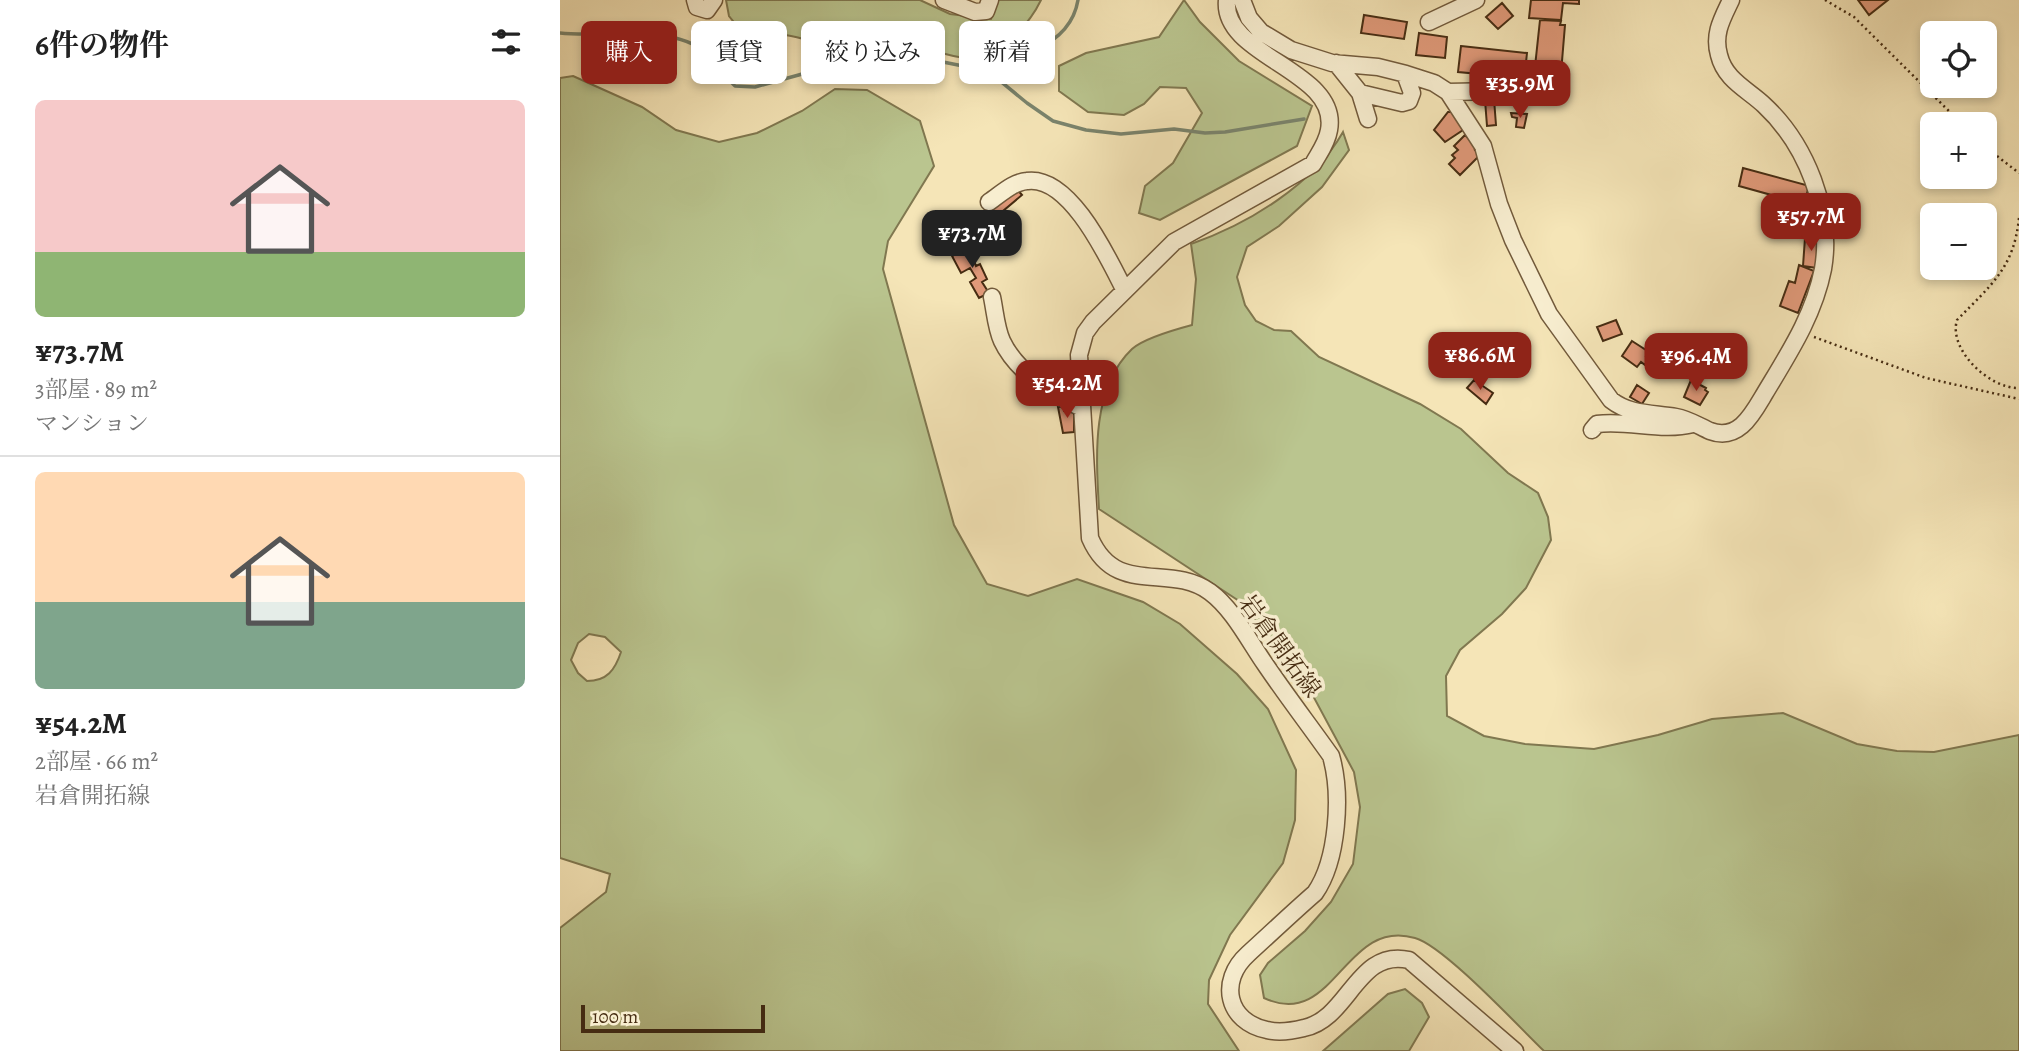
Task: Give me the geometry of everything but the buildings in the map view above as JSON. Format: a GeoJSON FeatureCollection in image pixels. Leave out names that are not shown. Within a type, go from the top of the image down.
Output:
{"type":"FeatureCollection","features":[{"type":"Feature","properties":{"kind":"street"},"geometry":{"type":"LineString","coordinates":[[695,0],[698,6],[707,10],[714,0]]}},
{"type":"Feature","properties":{"kind":"street"},"geometry":{"type":"LineString","coordinates":[[944,0],[975,12],[986,11],[990,0]]}},
{"type":"Feature","properties":{"kind":"street","name":"岩倉開拓線"},"geometry":{"type":"LineString","coordinates":[[1227,0],[1226,9],[1234,29],[1312,88],[1325,103],[1330,127],[1313,164],[1183,235],[1125,289],[1085,333],[1079,355],[1090,538],[1098,556],[1119,571],[1197,584],[1217,598],[1331,756],[1337,775],[1338,799],[1328,867],[1322,882],[1315,893],[1242,959],[1229,978],[1234,1007],[1254,1026],[1267,1030],[1285,1032],[1308,1028],[1330,1016],[1362,975],[1380,963],[1397,957],[1409,960],[1516,1051]]}},
{"type":"Feature","properties":{"kind":"street"},"geometry":{"type":"LineString","coordinates":[[1242,0],[1249,18],[1261,32],[1291,50],[1336,63],[1378,67],[1405,74],[1434,83],[1448,92],[1483,146],[1499,204],[1513,240],[1549,314],[1611,400],[1620,407],[1678,417],[1717,433],[1739,429],[1750,418],[1801,332],[1823,268],[1825,245],[1822,211],[1816,186],[1787,133],[1764,105],[1730,78],[1719,56],[1716,34],[1731,0]]}},
{"type":"Feature","properties":{"kind":"street"},"geometry":{"type":"LineString","coordinates":[[1429,22],[1476,0]]}},
{"type":"Feature","properties":{"kind":"street"},"geometry":{"type":"LineString","coordinates":[[1336,63],[1360,93],[1368,119]]}},
{"type":"Feature","properties":{"kind":"street"},"geometry":{"type":"LineString","coordinates":[[1360,93],[1402,103],[1409,100],[1412,93],[1405,74]]}},
{"type":"Feature","properties":{"kind":"street"},"geometry":{"type":"LineString","coordinates":[[1448,92],[1499,91]]}},
{"type":"Feature","properties":{"kind":"street"},"geometry":{"type":"LineString","coordinates":[[989,202],[1012,185],[1028,180],[1052,188],[1085,220],[1125,289]]}},
{"type":"Feature","properties":{"kind":"street"},"geometry":{"type":"LineString","coordinates":[[992,297],[1001,339],[1010,353],[1034,379],[1082,408]]}},
{"type":"Feature","properties":{"kind":"street"},"geometry":{"type":"LineString","coordinates":[[1592,430],[1597,424],[1611,422],[1677,428],[1693,424]]}},
{"type":"Feature","properties":{"kind":"path"},"geometry":{"type":"LineString","coordinates":[[1825,0],[1854,17],[1950,112]]}},
{"type":"Feature","properties":{"kind":"path"},"geometry":{"type":"LineString","coordinates":[[1997,156],[2019,173]]}},
{"type":"Feature","properties":{"kind":"path"},"geometry":{"type":"LineString","coordinates":[[2019,218],[2012,255],[2000,275],[1957,320],[1955,328],[1956,338],[1984,375],[1996,384],[2019,388]]}},
{"type":"Feature","properties":{"kind":"path"},"geometry":{"type":"LineString","coordinates":[[1801,332],[1926,378],[2019,399]]}},
{"type":"Feature","properties":{"kind":"green space"},"geometry":{"type":"Polygon","coordinates":[[[726,0],[920,0],[950,14],[991,19],[996,0],[1041,0],[1028,21],[959,21],[959,57],[945,54],[945,21],[801,21],[801,38],[787,35],[787,21],[733,21],[729,16],[726,0]]]}},
{"type":"Feature","properties":{"kind":"green space"},"geometry":{"type":"Polygon","coordinates":[[[1184,0],[1200,22],[1239,61],[1312,106],[1297,146],[1160,220],[1139,213],[1145,186],[1173,163],[1202,113],[1186,88],[1160,87],[1144,104],[1124,115],[1088,112],[1059,91],[1059,66],[1086,53],[1159,37],[1184,0]]]}},
{"type":"Feature","properties":{"kind":"green space"},"geometry":{"type":"Polygon","coordinates":[[[573,76],[581,80],[581,84],[591,84],[642,107],[676,130],[719,142],[757,133],[802,111],[835,89],[867,90],[920,121],[934,166],[888,241],[883,269],[954,525],[987,584],[1028,596],[1077,579],[1143,602],[1180,624],[1237,674],[1268,709],[1296,770],[1295,820],[1283,863],[1230,935],[1209,980],[1208,1004],[1239,1051],[560,1051],[560,928],[606,892],[610,874],[560,858],[560,78],[573,76]],[[589,634],[578,643],[571,660],[578,673],[587,681],[594,680],[605,677],[613,669],[621,652],[605,637],[589,634]]]}},
{"type":"Feature","properties":{"kind":"green space"},"geometry":{"type":"Polygon","coordinates":[[[1343,132],[1349,150],[1322,187],[1279,226],[1247,247],[1237,277],[1245,305],[1256,321],[1274,330],[1291,331],[1319,357],[1420,404],[1461,429],[1508,473],[1538,493],[1548,517],[1551,540],[1526,588],[1502,614],[1460,650],[1446,676],[1447,716],[1484,736],[1525,744],[1594,749],[1658,735],[1712,719],[1783,713],[1857,744],[1897,751],[1934,752],[2019,735],[2019,1051],[1544,1051],[1481,988],[1444,956],[1415,938],[1391,936],[1371,943],[1308,1000],[1288,1004],[1264,998],[1260,975],[1268,963],[1305,931],[1331,902],[1353,864],[1360,807],[1354,772],[1304,679],[1239,601],[1099,509],[1099,424],[1109,383],[1132,349],[1152,338],[1192,325],[1196,279],[1191,244],[1235,226],[1277,200],[1315,169],[1343,132]]]}},
{"type":"Feature","properties":{"kind":"green space"},"geometry":{"type":"Polygon","coordinates":[[[1405,989],[1422,1003],[1429,1017],[1409,1051],[1323,1051],[1388,994],[1405,989]]]}},
{"type":"Feature","properties":{"kind":"waterway"},"geometry":{"type":"LineString","coordinates":[[1055,38],[1073,17],[1078,0]]}},
{"type":"Feature","properties":{"kind":"waterway"},"geometry":{"type":"LineString","coordinates":[[560,33],[636,34],[675,38],[706,53],[735,86],[755,87],[842,63],[899,63],[918,57],[988,71],[1053,121],[1086,130],[1121,134],[1174,129],[1205,133],[1225,132],[1304,119]]}}]}
